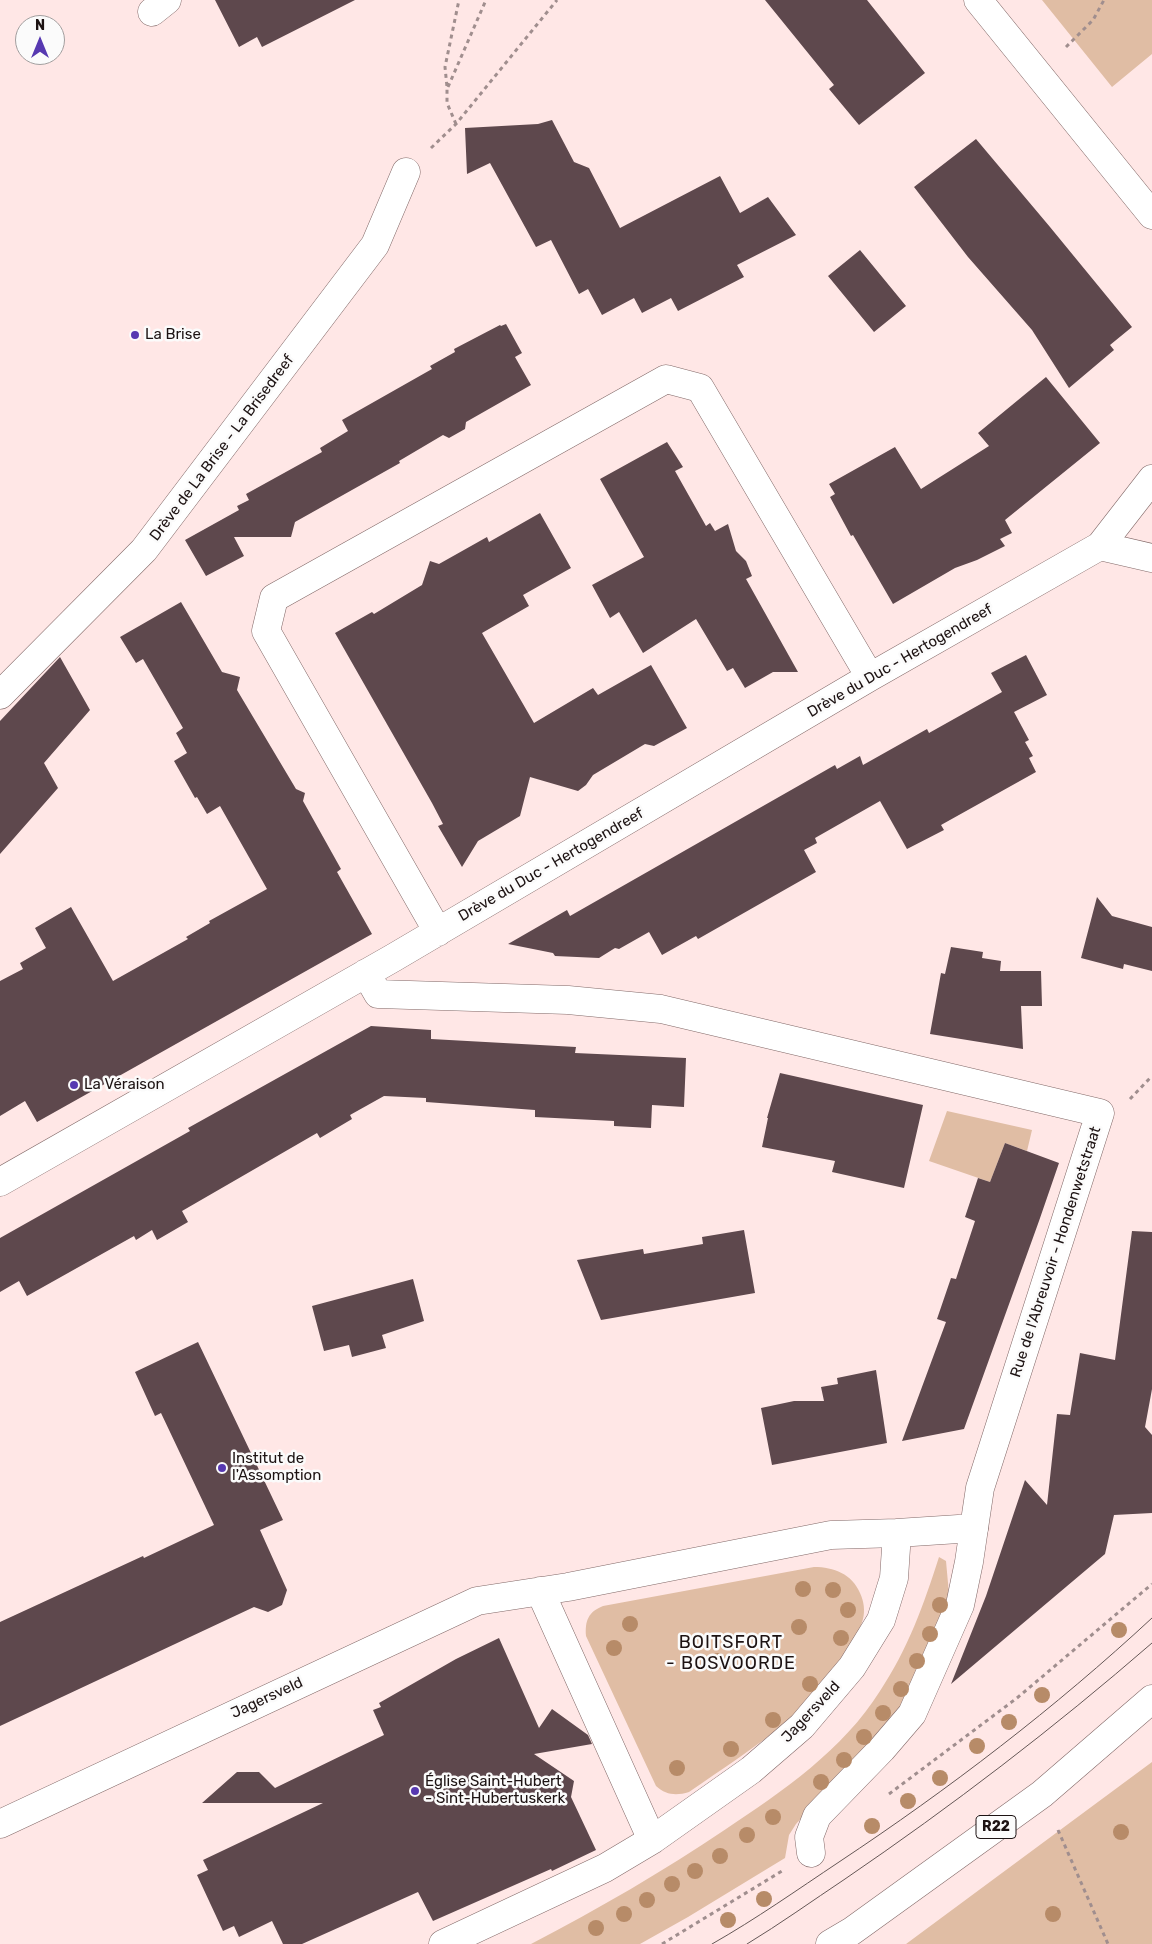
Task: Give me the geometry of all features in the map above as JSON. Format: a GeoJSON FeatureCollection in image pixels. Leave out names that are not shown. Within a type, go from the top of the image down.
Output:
{"type":"FeatureCollection","features":[{"type":"Feature","properties":{"kind":"street"},"geometry":{"type":"LineString","coordinates":[[978,0],[1152,215]]}},
{"type":"Feature","properties":{"kind":"street","name":"Drève de La Brise - La Brisedreef"},"geometry":{"type":"LineString","coordinates":[[0,695],[144,550],[375,245],[406,172]]}},
{"type":"Feature","properties":{"kind":"street"},"geometry":{"type":"LineString","coordinates":[[438,932],[266,631],[274,598],[666,379],[700,388],[870,677]]}},
{"type":"Feature","properties":{"kind":"street","name":"Drève du Duc - Hertogendreef"},"geometry":{"type":"LineString","coordinates":[[0,1182],[438,932],[870,677],[1100,546],[1152,479]]}},
{"type":"Feature","properties":{"kind":"street"},"geometry":{"type":"LineString","coordinates":[[1100,546],[1152,558]]}},
{"type":"Feature","properties":{"kind":"street","name":"Rue de l'Abreuvoir - Hondenwetstraat"},"geometry":{"type":"LineString","coordinates":[[366,973],[378,994],[568,1000],[652,1008],[1100,1113],[980,1488],[969,1562],[960,1605],[912,1714],[882,1749],[817,1816],[809,1837],[811,1853]]}},
{"type":"Feature","properties":{"kind":"street","name":"Jagersveld"},"geometry":{"type":"LineString","coordinates":[[0,1824],[476,1601],[578,1585],[830,1534],[897,1533],[974,1528]]}},
{"type":"Feature","properties":{"kind":"street","name":"Jagersveld"},"geometry":{"type":"LineString","coordinates":[[443,1944],[605,1868],[652,1840],[751,1770],[802,1726],[852,1667],[881,1620],[894,1578],[897,1533]]}},
{"type":"Feature","properties":{"kind":"street"},"geometry":{"type":"LineString","coordinates":[[540,1591],[652,1840]]}},
{"type":"Feature","properties":{"kind":"street","name":"R22"},"geometry":{"type":"LineString","coordinates":[[830,1944],[860,1925],[1042,1794],[1152,1699]]}},
{"type":"Feature","properties":{"kind":"path"},"geometry":{"type":"LineString","coordinates":[[456,124],[447,103],[448,87],[445,67],[459,0]]}},
{"type":"Feature","properties":{"kind":"path"},"geometry":{"type":"LineString","coordinates":[[448,87],[486,0]]}},
{"type":"Feature","properties":{"kind":"path"},"geometry":{"type":"LineString","coordinates":[[449,131],[557,0]]}},
{"type":"Feature","properties":{"kind":"path"},"geometry":{"type":"LineString","coordinates":[[1066,46],[1093,20],[1104,0]]}},
{"type":"Feature","properties":{"kind":"path"},"geometry":{"type":"LineString","coordinates":[[882,1799],[1018,1698],[1152,1584]]}},
{"type":"Feature","properties":{"kind":"path"},"geometry":{"type":"LineString","coordinates":[[1058,1830],[1108,1944]]}},
{"type":"Feature","properties":{"kind":"path"},"geometry":{"type":"LineString","coordinates":[[662,1944],[811,1853]]}},
{"type":"Feature","properties":{"kind":"shaded area"},"geometry":{"type":"Polygon","coordinates":[[[1042,0],[1152,0],[1152,54],[1112,87],[1042,0]]]}},
{"type":"Feature","properties":{"kind":"shaded area"},"geometry":{"type":"Polygon","coordinates":[[[947,1111],[1032,1130],[1027,1151],[1005,1143],[990,1182],[929,1161],[947,1111]]]}},
{"type":"Feature","properties":{"kind":"shaded area"},"geometry":{"type":"Polygon","coordinates":[[[939,1557],[946,1561],[950,1605],[896,1716],[796,1824],[789,1835],[785,1858],[640,1944],[531,1944],[630,1889],[703,1845],[790,1784],[830,1751],[865,1712],[899,1659],[914,1626],[939,1557]]]}},
{"type":"Feature","properties":{"kind":"shaded area"},"geometry":{"type":"Polygon","coordinates":[[[814,1567],[829,1568],[847,1576],[857,1586],[864,1609],[863,1619],[858,1631],[832,1674],[798,1711],[776,1730],[689,1792],[671,1794],[660,1789],[656,1786],[586,1636],[588,1618],[594,1611],[603,1606],[814,1567]]]}},
{"type":"Feature","properties":{"kind":"shaded area"},"geometry":{"type":"Polygon","coordinates":[[[1152,1762],[1152,1944],[906,1944],[1152,1762]]]}},
{"type":"Feature","properties":{"kind":"building"},"geometry":{"type":"Polygon","coordinates":[[[215,0],[355,0],[262,47],[257,37],[239,47],[215,0]]]}},
{"type":"Feature","properties":{"kind":"building"},"geometry":{"type":"Polygon","coordinates":[[[765,0],[867,0],[925,73],[859,125],[829,89],[834,85],[765,0]]]}},
{"type":"Feature","properties":{"kind":"building"},"geometry":{"type":"Polygon","coordinates":[[[552,120],[574,162],[589,168],[620,228],[720,176],[740,213],[768,197],[796,235],[737,265],[744,277],[678,311],[671,298],[642,313],[634,298],[602,315],[588,289],[579,294],[551,240],[536,247],[490,163],[467,174],[465,128],[538,124],[552,120]]]}},
{"type":"Feature","properties":{"kind":"building"},"geometry":{"type":"Polygon","coordinates":[[[976,139],[1132,327],[1110,345],[1114,350],[1069,388],[1032,330],[968,257],[914,187],[976,139]]]}},
{"type":"Feature","properties":{"kind":"building"},"geometry":{"type":"Polygon","coordinates":[[[860,250],[906,306],[874,332],[828,276],[860,250]]]}},
{"type":"Feature","properties":{"kind":"building"},"geometry":{"type":"Polygon","coordinates":[[[506,324],[522,353],[515,357],[531,385],[466,422],[465,429],[449,438],[443,435],[399,461],[400,463],[295,522],[291,537],[234,537],[244,556],[206,576],[185,540],[239,510],[237,506],[249,500],[246,494],[322,452],[320,448],[348,431],[342,420],[432,369],[430,366],[455,352],[454,349],[500,325],[506,324]]]}},
{"type":"Feature","properties":{"kind":"building"},"geometry":{"type":"Polygon","coordinates":[[[1046,377],[1100,443],[1005,520],[1012,533],[1000,539],[1005,546],[977,560],[955,568],[893,604],[853,535],[851,536],[830,497],[835,494],[829,484],[895,447],[921,489],[989,446],[978,433],[1046,377]]]}},
{"type":"Feature","properties":{"kind":"building"},"geometry":{"type":"Polygon","coordinates":[[[667,442],[683,467],[675,471],[706,526],[710,523],[715,531],[728,524],[736,551],[746,561],[752,576],[746,579],[798,672],[773,672],[745,688],[733,668],[727,671],[696,619],[643,653],[619,612],[610,618],[592,585],[644,557],[600,479],[667,442]]]}},
{"type":"Feature","properties":{"kind":"building"},"geometry":{"type":"Polygon","coordinates":[[[540,513],[571,568],[523,595],[529,606],[482,633],[534,723],[593,688],[598,695],[651,665],[687,728],[654,746],[645,744],[593,775],[586,785],[578,791],[530,777],[520,816],[478,841],[462,867],[438,826],[443,824],[432,803],[335,633],[372,612],[374,614],[422,585],[430,561],[439,564],[487,537],[489,542],[540,513]]]}},
{"type":"Feature","properties":{"kind":"building"},"geometry":{"type":"Polygon","coordinates":[[[181,602],[222,672],[240,677],[237,690],[296,789],[305,793],[303,801],[341,869],[337,872],[372,934],[37,1122],[25,1101],[0,1116],[0,981],[23,969],[20,963],[46,948],[35,928],[71,907],[113,981],[188,939],[186,937],[210,923],[209,921],[267,889],[220,806],[207,814],[197,797],[195,798],[174,761],[187,753],[176,733],[183,728],[143,659],[136,663],[120,637],[181,602]]]}},
{"type":"Feature","properties":{"kind":"building"},"geometry":{"type":"Polygon","coordinates":[[[1026,655],[1047,695],[1014,712],[1029,740],[1025,742],[1033,756],[1029,758],[1036,772],[941,825],[944,830],[907,849],[880,801],[815,838],[817,843],[804,850],[816,872],[698,939],[696,936],[662,955],[649,932],[599,958],[555,956],[553,953],[508,944],[567,910],[570,916],[835,765],[837,769],[860,756],[863,765],[927,729],[929,733],[1002,692],[991,673],[1026,655]]]}},
{"type":"Feature","properties":{"kind":"building"},"geometry":{"type":"Polygon","coordinates":[[[60,657],[90,710],[44,763],[58,788],[0,854],[0,721],[60,657]]]}},
{"type":"Feature","properties":{"kind":"building"},"geometry":{"type":"Polygon","coordinates":[[[1097,897],[1112,916],[1152,927],[1152,971],[1124,964],[1123,969],[1081,958],[1097,897]]]}},
{"type":"Feature","properties":{"kind":"building"},"geometry":{"type":"Polygon","coordinates":[[[951,947],[983,952],[982,958],[1001,961],[1000,971],[1041,971],[1042,1006],[1021,1006],[1023,1049],[930,1034],[941,973],[945,974],[951,947]]]}},
{"type":"Feature","properties":{"kind":"building"},"geometry":{"type":"Polygon","coordinates":[[[371,1026],[431,1030],[431,1039],[576,1047],[575,1053],[686,1058],[684,1107],[652,1105],[651,1128],[614,1126],[614,1121],[535,1117],[535,1110],[426,1102],[426,1098],[384,1096],[350,1115],[352,1119],[320,1138],[317,1133],[182,1211],[188,1222],[157,1240],[152,1230],[136,1240],[134,1236],[27,1296],[19,1281],[0,1292],[0,1238],[190,1131],[188,1128],[371,1026]]]}},
{"type":"Feature","properties":{"kind":"building"},"geometry":{"type":"Polygon","coordinates":[[[780,1073],[923,1105],[904,1188],[832,1172],[835,1161],[762,1147],[767,1118],[780,1073]]]}},
{"type":"Feature","properties":{"kind":"building"},"geometry":{"type":"Polygon","coordinates":[[[1005,1143],[1059,1163],[1039,1221],[964,1429],[902,1441],[946,1322],[937,1319],[951,1278],[956,1279],[975,1221],[965,1217],[978,1178],[990,1182],[1005,1143]]]}},
{"type":"Feature","properties":{"kind":"building"},"geometry":{"type":"Polygon","coordinates":[[[744,1230],[755,1293],[601,1320],[577,1260],[643,1249],[644,1254],[703,1244],[702,1237],[744,1230]]]}},
{"type":"Feature","properties":{"kind":"building"},"geometry":{"type":"Polygon","coordinates":[[[1132,1231],[1152,1232],[1152,1389],[1145,1427],[1152,1435],[1152,1513],[1114,1515],[1105,1554],[951,1684],[986,1596],[1025,1480],[1047,1505],[1057,1414],[1070,1415],[1080,1353],[1115,1360],[1132,1231]]]}},
{"type":"Feature","properties":{"kind":"building"},"geometry":{"type":"Polygon","coordinates":[[[413,1279],[424,1321],[382,1335],[386,1348],[352,1357],[349,1345],[324,1351],[312,1306],[413,1279]]]}},
{"type":"Feature","properties":{"kind":"building","name":"Institut de l'Assomption"},"geometry":{"type":"Polygon","coordinates":[[[198,1342],[283,1520],[260,1530],[287,1590],[282,1605],[268,1612],[254,1607],[0,1726],[0,1622],[214,1525],[161,1413],[155,1416],[135,1372],[198,1342]]]}},
{"type":"Feature","properties":{"kind":"building"},"geometry":{"type":"Polygon","coordinates":[[[876,1370],[887,1443],[772,1465],[761,1408],[794,1401],[824,1401],[821,1387],[838,1384],[837,1378],[876,1370]]]}},
{"type":"Feature","properties":{"kind":"building","name":"Église Saint-Hubert - Sint-Hubertuskerk"},"geometry":{"type":"Polygon","coordinates":[[[499,1638],[539,1728],[552,1709],[588,1735],[592,1744],[534,1754],[574,1781],[571,1797],[596,1850],[552,1871],[551,1869],[433,1921],[418,1892],[302,1944],[283,1944],[272,1921],[239,1937],[234,1926],[223,1931],[197,1875],[208,1870],[203,1860],[323,1803],[202,1803],[237,1772],[259,1772],[275,1788],[384,1735],[373,1710],[381,1707],[379,1703],[456,1659],[499,1638]]]}},
{"type":"Feature","properties":{"kind":"tram line"},"geometry":{"type":"LineString","coordinates":[[712,1944],[839,1862],[921,1806],[1039,1716],[1152,1618]]}},
{"type":"Feature","properties":{"kind":"tram line"},"geometry":{"type":"LineString","coordinates":[[747,1944],[845,1879],[963,1795],[1040,1736],[1152,1643]]}},
{"type":"Feature","properties":{"kind":"place","name":"La Brise"},"geometry":{"type":"Point","coordinates":[135,335]}},
{"type":"Feature","properties":{"kind":"place","name":"La Véraison"},"geometry":{"type":"Point","coordinates":[74,1085]}},
{"type":"Feature","properties":{"kind":"place","name":"Institut de l'Assomption"},"geometry":{"type":"Point","coordinates":[222,1468]}},
{"type":"Feature","properties":{"kind":"place","name":"Église Saint-Hubert - Sint-Hubertuskerk"},"geometry":{"type":"Point","coordinates":[415,1791]}},
{"type":"Feature","properties":{"kind":"district","name":"BOITSFORT - BOSVOORDE"},"geometry":{"type":"Point","coordinates":[731,1654]}}]}
